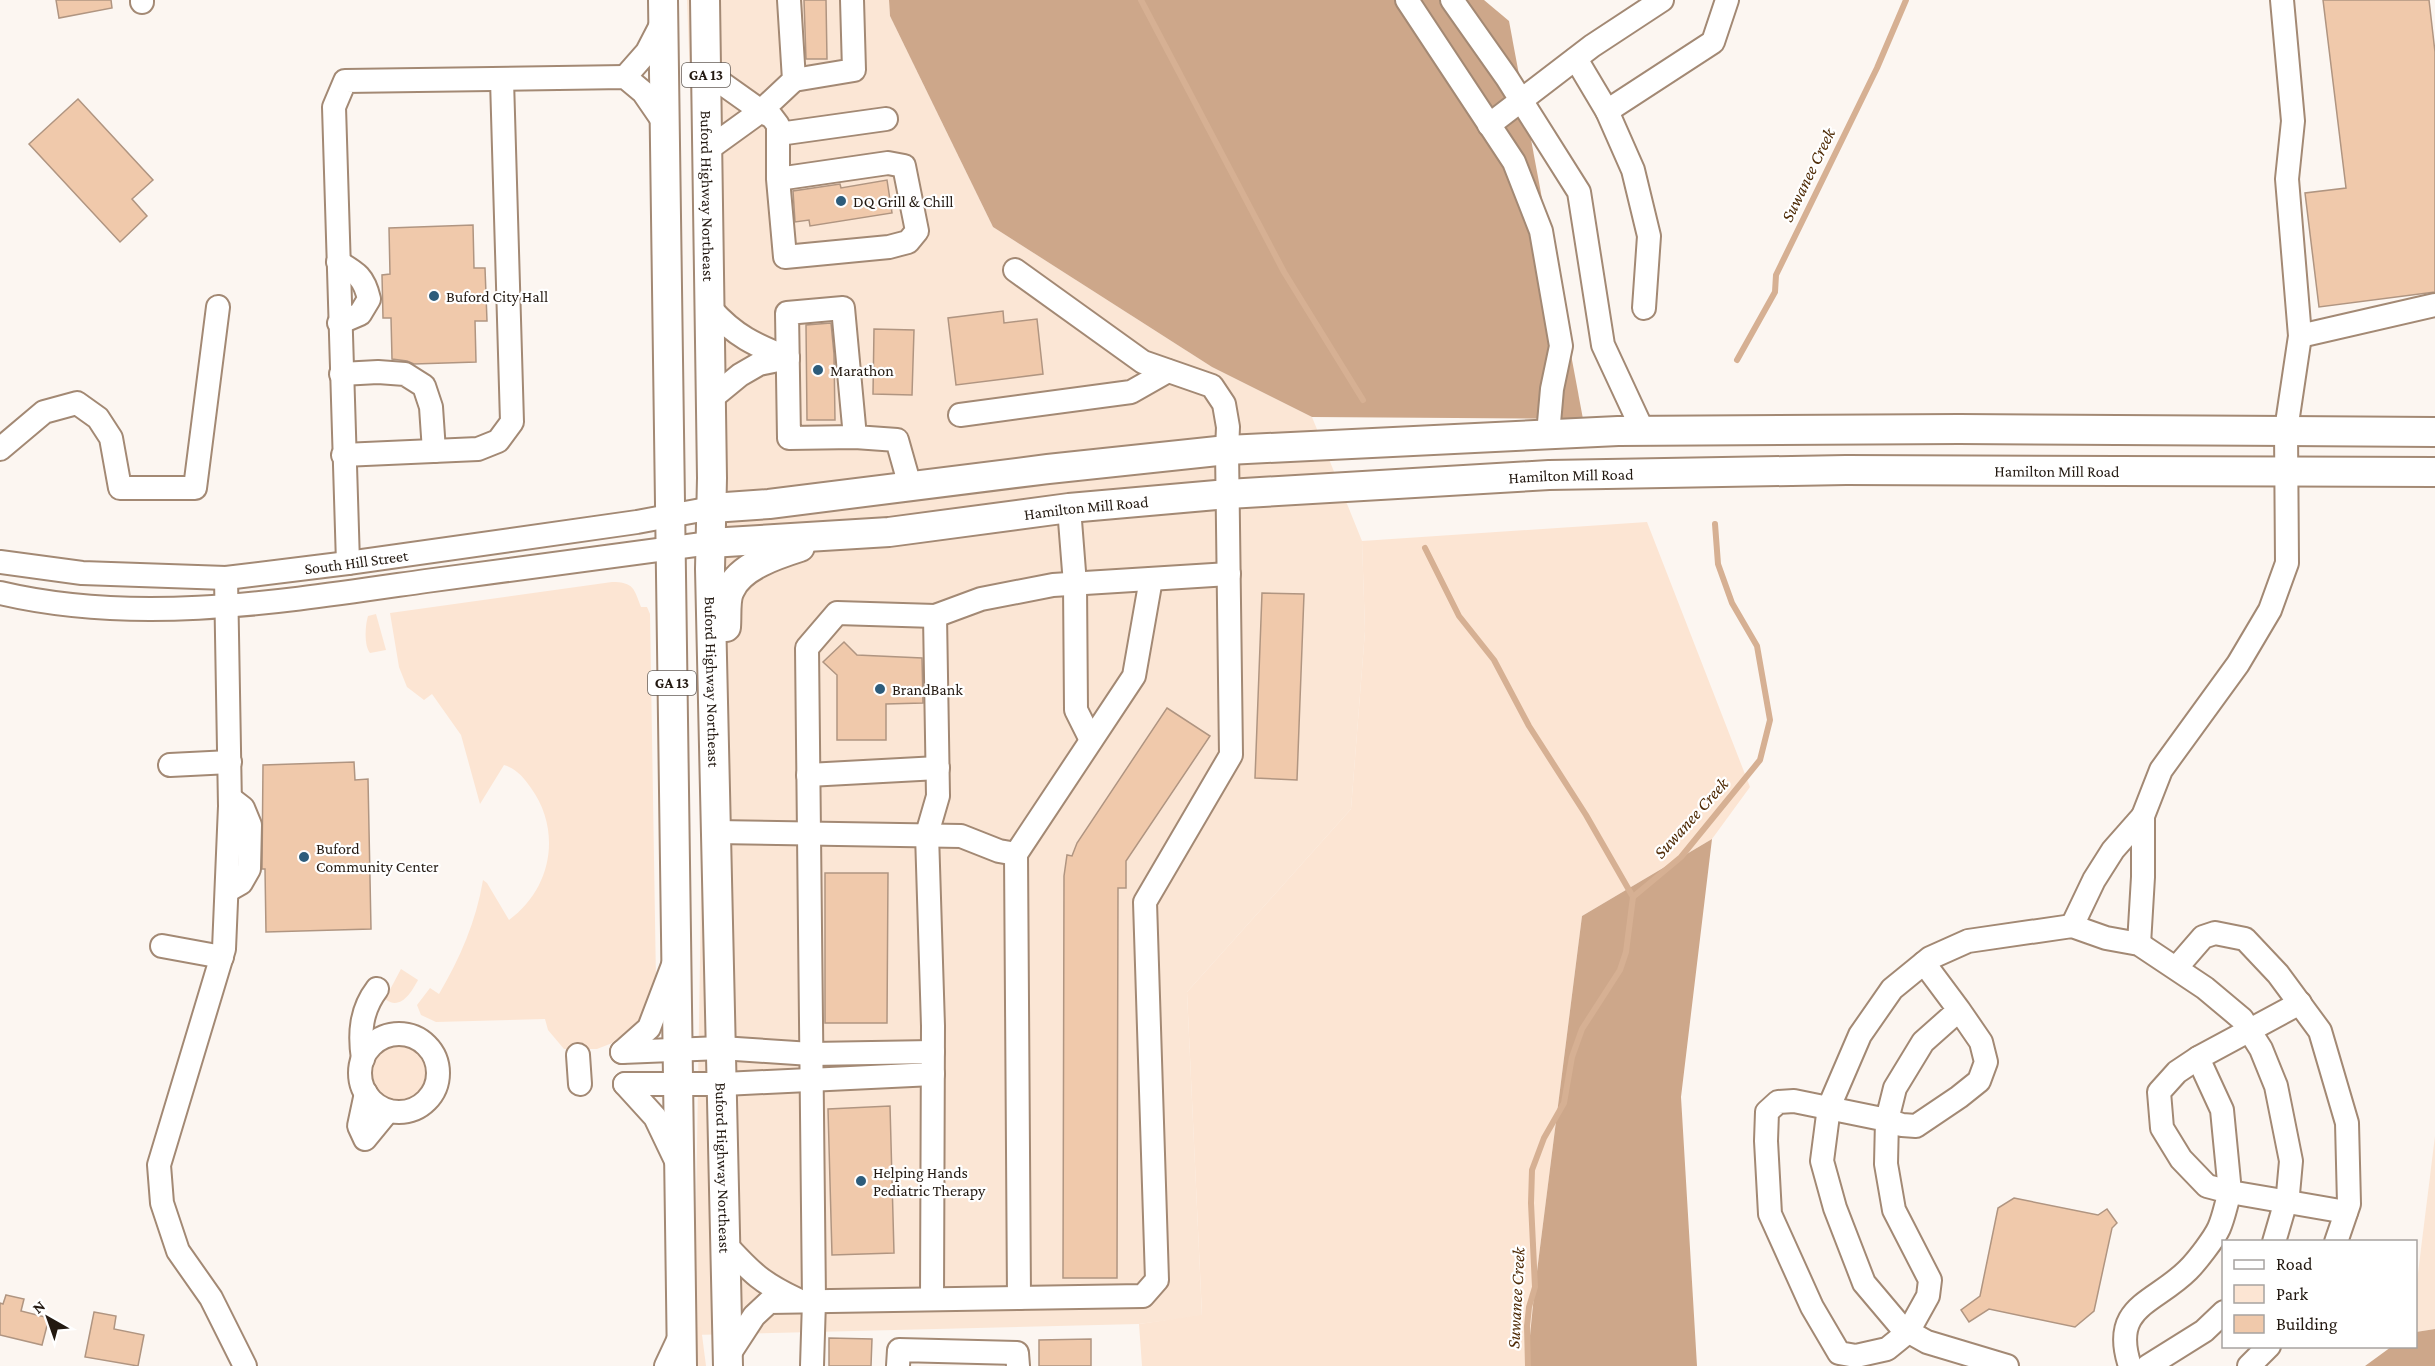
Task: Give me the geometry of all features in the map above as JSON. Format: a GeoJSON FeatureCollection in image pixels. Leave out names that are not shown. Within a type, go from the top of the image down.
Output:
{"type":"FeatureCollection","features":[{"type":"Feature","properties":{"kind":"main road","name":"Buford Highway Northeast"},"geometry":{"type":"LineString","coordinates":[[705,0],[711,309],[712,508],[710,543],[721,1048],[724,1084],[728,1361]]}},
{"type":"Feature","properties":{"kind":"main road","name":"GA 13"},"geometry":{"type":"LineString","coordinates":[[663,11],[682,1366]]}},
{"type":"Feature","properties":{"kind":"main road"},"geometry":{"type":"LineString","coordinates":[[712,508],[769,504],[1227,450],[1548,435],[1643,431],[2286,430],[2435,432]]}},
{"type":"Feature","properties":{"kind":"main road","name":"Hamilton Mill Road"},"geometry":{"type":"LineString","coordinates":[[710,543],[889,532],[1069,508],[1228,494],[1526,476],[1846,470],[2435,472]]}},
{"type":"Feature","properties":{"kind":"main road"},"geometry":{"type":"LineString","coordinates":[[715,708],[730,590],[752,567],[773,556],[837,536]]}},
{"type":"Feature","properties":{"kind":"street"},"geometry":{"type":"LineString","coordinates":[[789,0],[794,80]]}},
{"type":"Feature","properties":{"kind":"street"},"geometry":{"type":"LineString","coordinates":[[707,150],[761,111],[794,80],[854,70],[852,0]]}},
{"type":"Feature","properties":{"kind":"street"},"geometry":{"type":"LineString","coordinates":[[1407,0],[1514,162],[1542,231],[1561,346],[1552,389],[1548,435]]}},
{"type":"Feature","properties":{"kind":"street"},"geometry":{"type":"LineString","coordinates":[[1452,0],[1521,100],[1579,192],[1603,345],[1643,431]]}},
{"type":"Feature","properties":{"kind":"street"},"geometry":{"type":"LineString","coordinates":[[1489,125],[1576,59],[1662,0]]}},
{"type":"Feature","properties":{"kind":"street"},"geometry":{"type":"LineString","coordinates":[[1607,111],[1713,42],[1726,0]]}},
{"type":"Feature","properties":{"kind":"street"},"geometry":{"type":"LineString","coordinates":[[2072,926],[2094,880],[2113,850],[2143,816],[2161,770],[2238,664],[2270,610],[2287,563],[2286,430],[2300,336],[2287,179],[2294,121],[2282,0]]}},
{"type":"Feature","properties":{"kind":"street"},"geometry":{"type":"LineString","coordinates":[[625,77],[647,52],[663,11]]}},
{"type":"Feature","properties":{"kind":"street"},"geometry":{"type":"LineString","coordinates":[[1576,59],[1607,111],[1633,170],[1649,236],[1644,308]]}},
{"type":"Feature","properties":{"kind":"street"},"geometry":{"type":"LineString","coordinates":[[706,72],[775,119],[779,134],[778,179],[785,257],[889,247],[908,242],[917,231],[904,166],[888,163],[778,179]]}},
{"type":"Feature","properties":{"kind":"street"},"geometry":{"type":"LineString","coordinates":[[348,563],[334,107],[345,81],[625,77],[643,92],[664,123]]}},
{"type":"Feature","properties":{"kind":"street"},"geometry":{"type":"LineString","coordinates":[[343,454],[478,449],[498,441],[512,422],[502,80]]}},
{"type":"Feature","properties":{"kind":"street"},"geometry":{"type":"LineString","coordinates":[[779,134],[886,119]]}},
{"type":"Feature","properties":{"kind":"street"},"geometry":{"type":"LineString","coordinates":[[338,262],[365,282],[369,299],[360,314],[339,323]]}},
{"type":"Feature","properties":{"kind":"street"},"geometry":{"type":"LineString","coordinates":[[728,1361],[754,1317],[769,1302],[1143,1296],[1156,1280],[1145,902],[1232,755],[1228,427],[1224,404],[1212,386],[1143,362],[1016,270]]}},
{"type":"Feature","properties":{"kind":"street"},"geometry":{"type":"LineString","coordinates":[[2300,336],[2435,305]]}},
{"type":"Feature","properties":{"kind":"street"},"geometry":{"type":"LineString","coordinates":[[0,449],[44,412],[77,404],[98,418],[111,438],[120,488],[195,488],[218,306]]}},
{"type":"Feature","properties":{"kind":"street"},"geometry":{"type":"LineString","coordinates":[[855,437],[843,308],[787,314],[789,438],[855,437],[897,440],[910,486]]}},
{"type":"Feature","properties":{"kind":"street"},"geometry":{"type":"LineString","coordinates":[[711,309],[726,327],[740,337],[788,358]]}},
{"type":"Feature","properties":{"kind":"street"},"geometry":{"type":"LineString","coordinates":[[711,398],[740,375],[759,364],[788,358]]}},
{"type":"Feature","properties":{"kind":"street"},"geometry":{"type":"LineString","coordinates":[[960,414],[1131,392],[1168,371]]}},
{"type":"Feature","properties":{"kind":"street"},"geometry":{"type":"LineString","coordinates":[[341,374],[378,372],[405,374],[424,386],[431,407],[434,451]]}},
{"type":"Feature","properties":{"kind":"street","name":"South Hill Street"},"geometry":{"type":"LineString","coordinates":[[0,562],[81,573],[226,578],[348,563],[712,508]]}},
{"type":"Feature","properties":{"kind":"street"},"geometry":{"type":"LineString","coordinates":[[1069,508],[1075,584],[1076,711],[1091,740]]}},
{"type":"Feature","properties":{"kind":"street","name":"South Hill Street"},"geometry":{"type":"LineString","coordinates":[[0,593],[72,606],[159,608],[226,606],[350,592],[710,543]]}},
{"type":"Feature","properties":{"kind":"street"},"geometry":{"type":"LineString","coordinates":[[812,1366],[807,1301],[811,1054],[807,648],[837,613],[935,616],[981,599],[1053,585],[1229,574]]}},
{"type":"Feature","properties":{"kind":"street"},"geometry":{"type":"LineString","coordinates":[[226,578],[230,798],[224,949],[159,1164],[162,1203],[178,1251],[211,1298],[245,1366]]}},
{"type":"Feature","properties":{"kind":"street"},"geometry":{"type":"LineString","coordinates":[[1019,1298],[1016,854],[1134,676],[1151,579]]}},
{"type":"Feature","properties":{"kind":"street"},"geometry":{"type":"LineString","coordinates":[[932,1299],[933,1063],[927,834],[938,796],[935,616]]}},
{"type":"Feature","properties":{"kind":"street"},"geometry":{"type":"LineString","coordinates":[[170,765],[230,762]]}},
{"type":"Feature","properties":{"kind":"street"},"geometry":{"type":"LineString","coordinates":[[808,775],[938,768]]}},
{"type":"Feature","properties":{"kind":"street"},"geometry":{"type":"LineString","coordinates":[[2139,944],[2143,877],[2143,816]]}},
{"type":"Feature","properties":{"kind":"street"},"geometry":{"type":"LineString","coordinates":[[716,832],[961,836],[999,851],[1016,854]]}},
{"type":"Feature","properties":{"kind":"street"},"geometry":{"type":"LineString","coordinates":[[2007,1366],[1927,1342],[1902,1328],[1864,1283],[1835,1208],[1822,1161],[1829,1107],[1860,1035],[1892,989],[1924,963],[1968,941],[2072,926],[2106,938],[2139,944],[2176,967],[2242,1019],[2261,1049],[2276,1086],[2291,1161],[2286,1200],[2275,1240]]}},
{"type":"Feature","properties":{"kind":"street"},"geometry":{"type":"LineString","coordinates":[[2176,967],[2203,937],[2215,933],[2245,939],[2278,974],[2320,1031],[2347,1123],[2349,1204],[2337,1240]]}},
{"type":"Feature","properties":{"kind":"street"},"geometry":{"type":"LineString","coordinates":[[162,945],[222,957]]}},
{"type":"Feature","properties":{"kind":"street"},"geometry":{"type":"LineString","coordinates":[[677,956],[649,1028],[622,1052],[721,1048],[933,1063]]}},
{"type":"Feature","properties":{"kind":"street"},"geometry":{"type":"LineString","coordinates":[[1924,963],[1959,1010],[1981,1042],[1986,1062],[1979,1081],[1916,1126],[1902,1125],[1887,1120],[1829,1107],[1794,1101],[1778,1102],[1767,1112],[1766,1141],[1770,1214],[1812,1307],[1839,1353],[1856,1356],[1887,1349],[1908,1332],[1928,1296],[1930,1280],[1894,1210],[1886,1164],[1887,1120],[1895,1088],[1923,1042],[1959,1010]]}},
{"type":"Feature","properties":{"kind":"street"},"geometry":{"type":"LineString","coordinates":[[363,1059],[374,1043],[385,1036],[410,1035],[422,1041],[435,1057],[438,1077],[434,1090],[426,1101],[415,1109],[402,1112],[388,1111],[377,1106],[366,1093],[360,1075],[363,1059],[360,1038],[367,1002],[377,988],[377,1011],[384,1023],[396,1034]]}},
{"type":"Feature","properties":{"kind":"street"},"geometry":{"type":"LineString","coordinates":[[2300,1003],[2249,1029],[2177,1072],[2159,1092],[2162,1128],[2181,1159],[2207,1185],[2230,1192],[2346,1212]]}},
{"type":"Feature","properties":{"kind":"street"},"geometry":{"type":"LineString","coordinates":[[578,1055],[579,1084]]}},
{"type":"Feature","properties":{"kind":"street"},"geometry":{"type":"LineString","coordinates":[[2130,1366],[2124,1346],[2126,1324],[2138,1309],[2188,1269],[2218,1229],[2230,1192],[2222,1110],[2198,1058]]}},
{"type":"Feature","properties":{"kind":"street"},"geometry":{"type":"LineString","coordinates":[[679,1167],[655,1118],[626,1084],[724,1084],[811,1078],[933,1063]]}},
{"type":"Feature","properties":{"kind":"street"},"geometry":{"type":"LineString","coordinates":[[366,1093],[359,1126],[366,1139],[388,1111]]}},
{"type":"Feature","properties":{"kind":"street"},"geometry":{"type":"LineString","coordinates":[[727,1246],[754,1275],[768,1286],[807,1301]]}},
{"type":"Feature","properties":{"kind":"street"},"geometry":{"type":"LineString","coordinates":[[2148,1366],[2204,1331],[2222,1313]]}},
{"type":"Feature","properties":{"kind":"street"},"geometry":{"type":"LineString","coordinates":[[666,1366],[681,1332]]}},
{"type":"Feature","properties":{"kind":"street"},"geometry":{"type":"LineString","coordinates":[[2249,1366],[2268,1348]]}},
{"type":"Feature","properties":{"kind":"street"},"geometry":{"type":"LineString","coordinates":[[898,1366],[899,1350],[1017,1353],[1018,1366]]}},
{"type":"Feature","properties":{"kind":"shaded area"},"geometry":{"type":"Polygon","coordinates":[[[687,0],[889,0],[890,16],[993,227],[1212,367],[1312,417],[1362,541],[1365,631],[1351,809],[1187,992],[1202,1316],[1139,1324],[694,1335],[707,521],[687,0]]]}},
{"type":"Feature","properties":{"kind":"shaded area"},"geometry":{"type":"Polygon","coordinates":[[[889,0],[1484,0],[1509,21],[1583,419],[1312,417],[1212,367],[993,227],[890,16],[889,0]]]}},
{"type":"Feature","properties":{"kind":"shaded area"},"geometry":{"type":"Polygon","coordinates":[[[1712,839],[1681,1097],[1697,1366],[1527,1366],[1582,916],[1712,839]]]}},
{"type":"Feature","properties":{"kind":"shaded area"},"geometry":{"type":"Polygon","coordinates":[[[2435,1136],[2435,1329],[2417,1332],[2417,1281],[2435,1136]]]}},
{"type":"Feature","properties":{"kind":"shaded area"},"geometry":{"type":"Polygon","coordinates":[[[2435,1329],[2435,1366],[2365,1366],[2390,1348],[2417,1348],[2417,1332],[2435,1329]]]}},
{"type":"Feature","properties":{"kind":"green space"},"geometry":{"type":"Polygon","coordinates":[[[1647,522],[1750,787],[1712,839],[1582,916],[1527,1366],[1142,1366],[1139,1324],[1202,1315],[1187,992],[1351,809],[1365,631],[1362,541],[1647,522]]]}},
{"type":"Feature","properties":{"kind":"green space"},"geometry":{"type":"Polygon","coordinates":[[[612,582],[629,585],[641,607],[647,607],[650,614],[656,980],[647,1014],[625,1038],[597,1049],[564,1049],[548,1030],[545,1019],[436,1022],[421,1015],[417,1005],[430,988],[439,994],[447,980],[472,925],[483,880],[509,920],[524,907],[543,876],[548,858],[547,822],[541,805],[526,781],[520,774],[504,765],[480,804],[461,735],[432,694],[424,700],[407,687],[399,667],[390,613],[612,582]]]}},
{"type":"Feature","properties":{"kind":"green space"},"geometry":{"type":"Polygon","coordinates":[[[376,614],[386,650],[370,653],[366,641],[366,625],[368,616],[376,614]]]}},
{"type":"Feature","properties":{"kind":"green space"},"geometry":{"type":"Polygon","coordinates":[[[401,969],[418,980],[404,999],[396,1003],[390,1002],[385,999],[401,969]]]}},
{"type":"Feature","properties":{"kind":"green space"},"geometry":{"type":"Polygon","coordinates":[[[399,1045],[410,1047],[419,1053],[425,1062],[427,1073],[425,1084],[419,1093],[410,1099],[399,1101],[388,1099],[379,1093],[373,1084],[371,1073],[373,1062],[379,1053],[388,1047],[399,1045]]]}},
{"type":"Feature","properties":{"kind":"green space"},"geometry":{"type":"Polygon","coordinates":[[[697,1327],[701,1327],[706,1366],[697,1366],[697,1327]]]}},
{"type":"Feature","properties":{"kind":"building"},"geometry":{"type":"Polygon","coordinates":[[[56,0],[111,0],[112,8],[59,18],[56,0]]]}},
{"type":"Feature","properties":{"kind":"building"},"geometry":{"type":"Polygon","coordinates":[[[804,0],[826,0],[827,59],[806,59],[804,0]]]}},
{"type":"Feature","properties":{"kind":"building"},"geometry":{"type":"Polygon","coordinates":[[[2323,0],[2429,0],[2435,52],[2435,292],[2319,307],[2305,193],[2346,188],[2323,0]]]}},
{"type":"Feature","properties":{"kind":"building"},"geometry":{"type":"Polygon","coordinates":[[[78,99],[153,180],[132,199],[147,216],[120,242],[29,144],[78,99]]]}},
{"type":"Feature","properties":{"kind":"building","name":"DQ Grill & Chill"},"geometry":{"type":"Polygon","coordinates":[[[887,180],[892,213],[810,226],[809,220],[795,222],[793,191],[840,184],[841,188],[887,180]]]}},
{"type":"Feature","properties":{"kind":"building","name":"Buford City Hall"},"geometry":{"type":"Polygon","coordinates":[[[473,225],[474,268],[485,268],[487,321],[475,321],[476,362],[414,364],[392,359],[391,318],[383,318],[382,275],[390,274],[389,228],[473,225]]]}},
{"type":"Feature","properties":{"kind":"building"},"geometry":{"type":"Polygon","coordinates":[[[1003,311],[1004,323],[1037,319],[1043,374],[956,385],[948,318],[1003,311]]]}},
{"type":"Feature","properties":{"kind":"building"},"geometry":{"type":"Polygon","coordinates":[[[831,323],[835,420],[807,420],[806,325],[831,323]]]}},
{"type":"Feature","properties":{"kind":"building"},"geometry":{"type":"Polygon","coordinates":[[[874,329],[914,330],[912,395],[873,394],[874,329]]]}},
{"type":"Feature","properties":{"kind":"building"},"geometry":{"type":"Polygon","coordinates":[[[1262,593],[1304,594],[1297,780],[1255,778],[1262,593]]]}},
{"type":"Feature","properties":{"kind":"building","name":"BrandBank"},"geometry":{"type":"Polygon","coordinates":[[[844,642],[857,655],[922,658],[923,703],[886,704],[886,740],[837,740],[837,675],[823,662],[844,642]]]}},
{"type":"Feature","properties":{"kind":"building"},"geometry":{"type":"Polygon","coordinates":[[[1167,708],[1210,736],[1126,861],[1126,888],[1118,888],[1117,1278],[1063,1278],[1064,876],[1067,855],[1072,856],[1077,843],[1167,708]]]}},
{"type":"Feature","properties":{"kind":"building","name":"Buford Community Center"},"geometry":{"type":"Polygon","coordinates":[[[354,762],[355,780],[368,779],[371,929],[266,932],[265,869],[262,869],[263,765],[354,762]]]}},
{"type":"Feature","properties":{"kind":"building"},"geometry":{"type":"Polygon","coordinates":[[[825,873],[888,873],[887,1023],[825,1023],[825,873]]]}},
{"type":"Feature","properties":{"kind":"building","name":"Helping Hands Pediatric Therapy"},"geometry":{"type":"Polygon","coordinates":[[[890,1106],[894,1253],[832,1255],[828,1109],[890,1106]]]}},
{"type":"Feature","properties":{"kind":"building"},"geometry":{"type":"Polygon","coordinates":[[[2014,1198],[2098,1215],[2107,1209],[2117,1223],[2112,1228],[2094,1311],[2075,1327],[1989,1309],[1969,1322],[1961,1310],[1980,1296],[1998,1208],[2014,1198]]]}},
{"type":"Feature","properties":{"kind":"building"},"geometry":{"type":"Polygon","coordinates":[[[6,1295],[24,1299],[21,1311],[49,1318],[42,1345],[0,1335],[0,1303],[3,1304],[6,1295]]]}},
{"type":"Feature","properties":{"kind":"building"},"geometry":{"type":"Polygon","coordinates":[[[94,1312],[116,1316],[114,1329],[144,1335],[138,1366],[85,1357],[94,1312]]]}},
{"type":"Feature","properties":{"kind":"building"},"geometry":{"type":"Polygon","coordinates":[[[829,1338],[872,1339],[871,1366],[829,1366],[829,1338]]]}},
{"type":"Feature","properties":{"kind":"building"},"geometry":{"type":"Polygon","coordinates":[[[1091,1339],[1091,1366],[1039,1366],[1039,1340],[1091,1339]]]}},
{"type":"Feature","properties":{"kind":"waterway"},"geometry":{"type":"LineString","coordinates":[[1141,0],[1284,272],[1363,400]]}},
{"type":"Feature","properties":{"kind":"waterway","name":"Suwanee Creek"},"geometry":{"type":"LineString","coordinates":[[1737,360],[1775,292],[1776,275],[1877,68],[1906,0]]}},
{"type":"Feature","properties":{"kind":"waterway","name":"Suwanee Creek"},"geometry":{"type":"LineString","coordinates":[[1528,1366],[1527,1326],[1529,1307],[1535,1287],[1531,1203],[1532,1170],[1544,1138],[1564,1103],[1572,1057],[1582,1029],[1620,970],[1626,952],[1633,897],[1681,857],[1760,760],[1770,720],[1757,646],[1732,603],[1718,564],[1715,524]]}},
{"type":"Feature","properties":{"kind":"waterway"},"geometry":{"type":"LineString","coordinates":[[1425,548],[1459,616],[1494,660],[1529,726],[1586,815],[1633,897]]}},
{"type":"Feature","properties":{"kind":"place","name":"DQ Grill & Chill"},"geometry":{"type":"Point","coordinates":[841,201]}},
{"type":"Feature","properties":{"kind":"place","name":"Buford City Hall"},"geometry":{"type":"Point","coordinates":[434,296]}},
{"type":"Feature","properties":{"kind":"place","name":"Marathon"},"geometry":{"type":"Point","coordinates":[818,370]}},
{"type":"Feature","properties":{"kind":"place","name":"BrandBank"},"geometry":{"type":"Point","coordinates":[880,689]}},
{"type":"Feature","properties":{"kind":"place","name":"Buford Community Center"},"geometry":{"type":"Point","coordinates":[304,857]}},
{"type":"Feature","properties":{"kind":"place","name":"Helping Hands Pediatric Therapy"},"geometry":{"type":"Point","coordinates":[861,1181]}}]}
